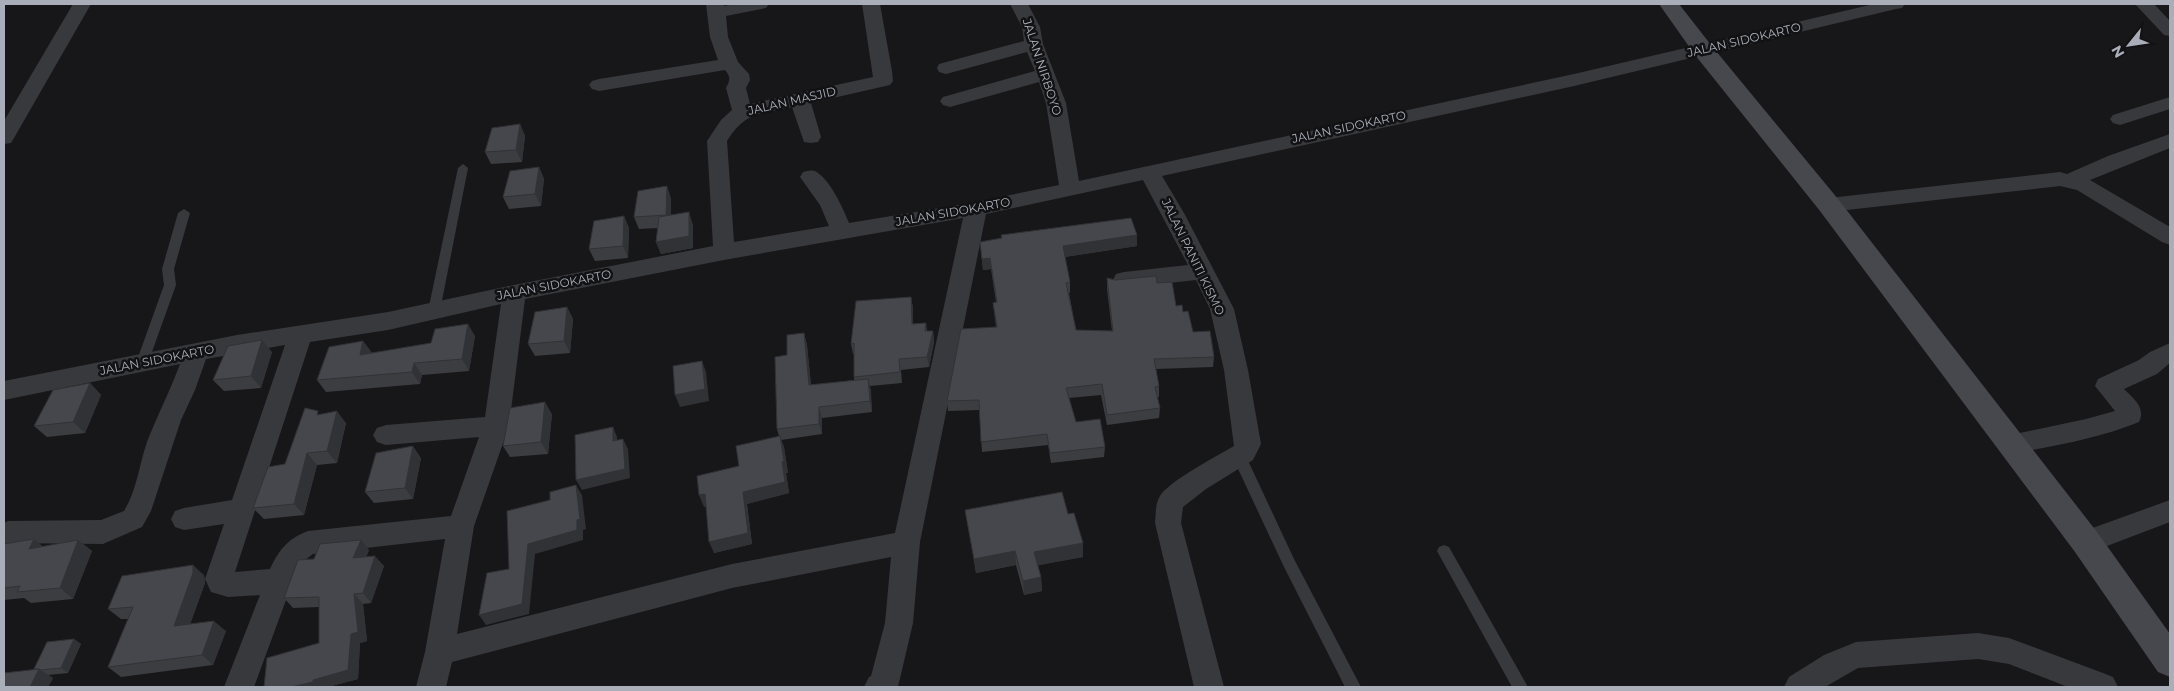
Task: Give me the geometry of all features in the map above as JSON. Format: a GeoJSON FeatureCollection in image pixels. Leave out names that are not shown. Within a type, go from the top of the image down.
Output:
{"type":"FeatureCollection","features":[{"type":"Feature","properties":{"kind":"main road"},"geometry":{"type":"LineString","coordinates":[[1669,4],[1703,50],[1829,205],[2086,542],[2170,661]]}},
{"type":"Feature","properties":{"kind":"street"},"geometry":{"type":"LineString","coordinates":[[4,138],[82,4]]}},
{"type":"Feature","properties":{"kind":"street"},"geometry":{"type":"LineString","coordinates":[[742,112],[736,88],[740,80],[739,74],[729,64],[720,37],[715,8],[760,4]]}},
{"type":"Feature","properties":{"kind":"street","name":"JALAN MASJID"},"geometry":{"type":"LineString","coordinates":[[724,252],[716,141],[728,124],[742,112],[882,80],[882,58],[873,28],[872,4]]}},
{"type":"Feature","properties":{"kind":"street","name":"JALAN NIRBOYO"},"geometry":{"type":"LineString","coordinates":[[1019,4],[1031,27],[1034,44],[1056,102],[1070,190]]}},
{"type":"Feature","properties":{"kind":"street","name":"JALAN SIDOKARTO"},"geometry":{"type":"LineString","coordinates":[[4,390],[301,334],[388,321],[514,292],[724,252],[976,209],[1070,190],[1446,106],[1574,80],[1890,4]]}},
{"type":"Feature","properties":{"kind":"street"},"geometry":{"type":"LineString","coordinates":[[2144,4],[2170,31]]}},
{"type":"Feature","properties":{"kind":"street"},"geometry":{"type":"LineString","coordinates":[[946,68],[1034,44]]}},
{"type":"Feature","properties":{"kind":"street"},"geometry":{"type":"LineString","coordinates":[[599,85],[729,64]]}},
{"type":"Feature","properties":{"kind":"street"},"geometry":{"type":"LineString","coordinates":[[950,101],[1044,74]]}},
{"type":"Feature","properties":{"kind":"street"},"geometry":{"type":"LineString","coordinates":[[800,100],[811,137]]}},
{"type":"Feature","properties":{"kind":"street"},"geometry":{"type":"LineString","coordinates":[[2120,119],[2170,103]]}},
{"type":"Feature","properties":{"kind":"street"},"geometry":{"type":"LineString","coordinates":[[2071,180],[2115,161],[2170,141]]}},
{"type":"Feature","properties":{"kind":"street","name":"JALAN PANITI KISMO"},"geometry":{"type":"LineString","coordinates":[[1150,172],[1222,309],[1236,370],[1248,444],[1244,453],[1239,456]]}},
{"type":"Feature","properties":{"kind":"street"},"geometry":{"type":"LineString","coordinates":[[810,177],[830,202],[842,231]]}},
{"type":"Feature","properties":{"kind":"street"},"geometry":{"type":"LineString","coordinates":[[1829,205],[2060,179],[2071,180],[2084,185],[2170,237]]}},
{"type":"Feature","properties":{"kind":"street"},"geometry":{"type":"LineString","coordinates":[[879,687],[884,685],[899,623],[906,542],[976,209]]}},
{"type":"Feature","properties":{"kind":"street"},"geometry":{"type":"LineString","coordinates":[[1115,281],[1203,271]]}},
{"type":"Feature","properties":{"kind":"street"},"geometry":{"type":"LineString","coordinates":[[431,687],[440,652],[461,526],[496,426],[514,292]]}},
{"type":"Feature","properties":{"kind":"street"},"geometry":{"type":"LineString","coordinates":[[279,581],[228,585],[221,583],[220,576],[301,334]]}},
{"type":"Feature","properties":{"kind":"street"},"geometry":{"type":"LineString","coordinates":[[2010,444],[2075,431],[2130,416],[2129,410],[2107,386],[2148,366],[2170,352]]}},
{"type":"Feature","properties":{"kind":"street"},"geometry":{"type":"LineString","coordinates":[[8,533],[103,532],[133,519],[148,485],[168,420],[183,390],[196,353]]}},
{"type":"Feature","properties":{"kind":"street"},"geometry":{"type":"LineString","coordinates":[[386,435],[496,426]]}},
{"type":"Feature","properties":{"kind":"street"},"geometry":{"type":"LineString","coordinates":[[1209,687],[1168,523],[1168,513],[1170,502],[1197,481],[1239,456]]}},
{"type":"Feature","properties":{"kind":"street"},"geometry":{"type":"LineString","coordinates":[[184,519],[242,510]]}},
{"type":"Feature","properties":{"kind":"street"},"geometry":{"type":"LineString","coordinates":[[2086,542],[2170,511]]}},
{"type":"Feature","properties":{"kind":"street"},"geometry":{"type":"LineString","coordinates":[[239,687],[279,581],[289,559],[298,549],[308,543],[461,526]]}},
{"type":"Feature","properties":{"kind":"street"},"geometry":{"type":"LineString","coordinates":[[440,652],[732,576],[906,542]]}},
{"type":"Feature","properties":{"kind":"street"},"geometry":{"type":"LineString","coordinates":[[1800,687],[1834,665],[1856,655],[1978,646],[2009,651],[2103,687]]}},
{"type":"Feature","properties":{"kind":"lane"},"geometry":{"type":"LineString","coordinates":[[434,310],[463,168]]}},
{"type":"Feature","properties":{"kind":"lane"},"geometry":{"type":"LineString","coordinates":[[142,363],[170,285],[168,269],[184,213]]}},
{"type":"Feature","properties":{"kind":"lane"},"geometry":{"type":"LineString","coordinates":[[1239,456],[1289,563],[1353,687]]}},
{"type":"Feature","properties":{"kind":"lane"},"geometry":{"type":"LineString","coordinates":[[1444,551],[1520,687]]}},
{"type":"Feature","properties":{"kind":"building"},"geometry":{"type":"Polygon","coordinates":[[[520,124],[516,150],[485,152],[492,128],[520,124]]]}},
{"type":"Feature","properties":{"kind":"building"},"geometry":{"type":"Polygon","coordinates":[[[539,167],[535,194],[503,197],[510,171],[539,167]]]}},
{"type":"Feature","properties":{"kind":"building"},"geometry":{"type":"Polygon","coordinates":[[[667,186],[666,215],[634,217],[638,191],[667,186]]]}},
{"type":"Feature","properties":{"kind":"building"},"geometry":{"type":"Polygon","coordinates":[[[689,212],[689,236],[656,242],[659,217],[689,212]]]}},
{"type":"Feature","properties":{"kind":"building"},"geometry":{"type":"Polygon","coordinates":[[[624,216],[623,246],[589,249],[594,221],[624,216]]]}},
{"type":"Feature","properties":{"kind":"building"},"geometry":{"type":"Polygon","coordinates":[[[1131,218],[1137,235],[1063,246],[1070,282],[1066,283],[1076,330],[1113,331],[1107,278],[1115,280],[1156,276],[1157,283],[1172,282],[1176,306],[1182,305],[1183,312],[1188,311],[1193,332],[1210,331],[1214,357],[1154,359],[1159,386],[1155,387],[1160,408],[1107,415],[1102,384],[1066,388],[1076,422],[1100,419],[1105,447],[1050,453],[1047,434],[981,442],[979,400],[947,401],[961,329],[997,327],[993,303],[997,302],[990,258],[982,259],[980,242],[1002,238],[1001,235],[1131,218]]]}},
{"type":"Feature","properties":{"kind":"building"},"geometry":{"type":"Polygon","coordinates":[[[911,297],[912,324],[926,323],[925,331],[933,331],[927,357],[899,359],[900,372],[854,377],[854,343],[851,344],[856,301],[911,297]]]}},
{"type":"Feature","properties":{"kind":"building"},"geometry":{"type":"Polygon","coordinates":[[[567,307],[564,341],[528,344],[535,312],[567,307]]]}},
{"type":"Feature","properties":{"kind":"building"},"geometry":{"type":"Polygon","coordinates":[[[468,324],[462,359],[414,363],[412,372],[317,380],[329,347],[363,341],[360,355],[431,343],[435,329],[468,324]]]}},
{"type":"Feature","properties":{"kind":"building"},"geometry":{"type":"Polygon","coordinates":[[[804,333],[809,385],[868,379],[870,401],[819,407],[819,424],[777,429],[775,357],[787,355],[787,335],[804,333]]]}},
{"type":"Feature","properties":{"kind":"building"},"geometry":{"type":"Polygon","coordinates":[[[262,340],[251,376],[213,380],[228,346],[262,340]]]}},
{"type":"Feature","properties":{"kind":"building"},"geometry":{"type":"Polygon","coordinates":[[[702,361],[705,389],[675,395],[673,366],[702,361]]]}},
{"type":"Feature","properties":{"kind":"building"},"geometry":{"type":"Polygon","coordinates":[[[90,383],[73,422],[34,426],[53,390],[90,383]]]}},
{"type":"Feature","properties":{"kind":"building"},"geometry":{"type":"Polygon","coordinates":[[[545,402],[541,442],[503,446],[510,408],[545,402]]]}},
{"type":"Feature","properties":{"kind":"building"},"geometry":{"type":"Polygon","coordinates":[[[305,408],[318,411],[317,415],[337,411],[327,451],[307,453],[294,504],[253,508],[268,467],[285,464],[305,408]]]}},
{"type":"Feature","properties":{"kind":"building"},"geometry":{"type":"Polygon","coordinates":[[[613,427],[613,441],[623,439],[625,469],[576,480],[575,435],[613,427]]]}},
{"type":"Feature","properties":{"kind":"building"},"geometry":{"type":"Polygon","coordinates":[[[780,436],[785,482],[743,492],[748,533],[709,542],[705,494],[699,495],[697,476],[739,466],[736,446],[780,436]]]}},
{"type":"Feature","properties":{"kind":"building"},"geometry":{"type":"Polygon","coordinates":[[[413,446],[405,488],[365,492],[376,453],[413,446]]]}},
{"type":"Feature","properties":{"kind":"building"},"geometry":{"type":"Polygon","coordinates":[[[576,485],[580,519],[577,520],[577,530],[528,544],[522,604],[479,615],[487,573],[509,569],[507,511],[550,500],[550,492],[576,485]]]}},
{"type":"Feature","properties":{"kind":"building"},"geometry":{"type":"Polygon","coordinates":[[[1062,492],[1068,514],[1074,513],[1083,543],[1034,552],[1041,577],[1023,581],[1015,551],[974,559],[965,510],[1062,492]]]}},
{"type":"Feature","properties":{"kind":"building"},"geometry":{"type":"Polygon","coordinates":[[[34,539],[29,549],[78,540],[60,588],[17,592],[20,586],[4,588],[4,544],[34,539]]]}},
{"type":"Feature","properties":{"kind":"building"},"geometry":{"type":"Polygon","coordinates":[[[361,540],[353,558],[375,556],[363,593],[354,594],[358,632],[351,634],[348,670],[291,687],[264,687],[267,658],[319,643],[319,597],[284,598],[298,560],[314,559],[320,544],[361,540]]]}},
{"type":"Feature","properties":{"kind":"building"},"geometry":{"type":"Polygon","coordinates":[[[193,565],[193,573],[174,626],[214,621],[202,655],[108,667],[133,607],[108,609],[122,576],[193,565]]]}},
{"type":"Feature","properties":{"kind":"building"},"geometry":{"type":"Polygon","coordinates":[[[74,639],[61,668],[34,669],[47,642],[74,639]]]}},
{"type":"Feature","properties":{"kind":"building"},"geometry":{"type":"Polygon","coordinates":[[[39,669],[30,687],[4,687],[4,673],[39,669]]]}}]}
